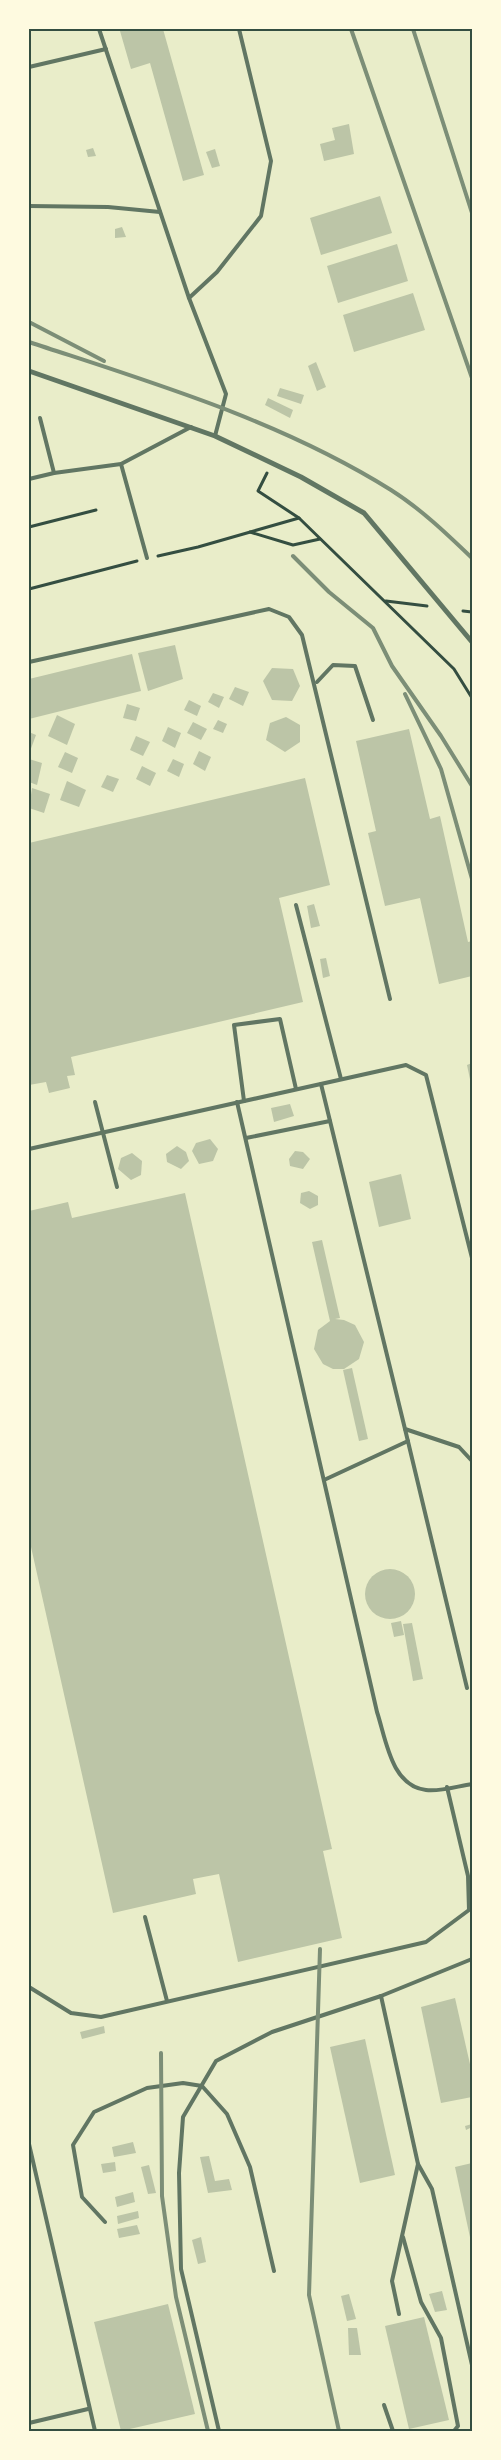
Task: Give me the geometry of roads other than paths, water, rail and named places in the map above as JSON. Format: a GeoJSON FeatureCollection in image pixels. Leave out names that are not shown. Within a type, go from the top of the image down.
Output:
{"type":"FeatureCollection","features":[{"type":"Feature","properties":{"kind":"street"},"geometry":{"type":"LineString","coordinates":[[29,371],[191,426],[215,436],[364,513],[472,642]]}},
{"type":"Feature","properties":{"kind":"lane"},"geometry":{"type":"LineString","coordinates":[[99,29],[189,298],[226,394],[215,436]]}},
{"type":"Feature","properties":{"kind":"lane"},"geometry":{"type":"LineString","coordinates":[[189,298],[217,272],[261,216],[271,161],[239,29]]}},
{"type":"Feature","properties":{"kind":"lane"},"geometry":{"type":"LineString","coordinates":[[29,67],[106,49]]}},
{"type":"Feature","properties":{"kind":"lane"},"geometry":{"type":"LineString","coordinates":[[29,206],[108,207],[160,212]]}},
{"type":"Feature","properties":{"kind":"lane"},"geometry":{"type":"LineString","coordinates":[[40,418],[54,474]]}},
{"type":"Feature","properties":{"kind":"lane"},"geometry":{"type":"LineString","coordinates":[[29,479],[120,464],[191,426]]}},
{"type":"Feature","properties":{"kind":"lane"},"geometry":{"type":"LineString","coordinates":[[120,464],[148,558]]}},
{"type":"Feature","properties":{"kind":"lane"},"geometry":{"type":"LineString","coordinates":[[29,662],[269,609],[289,617],[302,635],[390,999]]}},
{"type":"Feature","properties":{"kind":"lane"},"geometry":{"type":"LineString","coordinates":[[317,682],[333,665],[355,666],[373,720]]}},
{"type":"Feature","properties":{"kind":"lane"},"geometry":{"type":"LineString","coordinates":[[296,905],[341,1079]]}},
{"type":"Feature","properties":{"kind":"lane"},"geometry":{"type":"LineString","coordinates":[[244,1101],[234,1025],[280,1019],[296,1089]]}},
{"type":"Feature","properties":{"kind":"lane"},"geometry":{"type":"LineString","coordinates":[[29,1149],[406,1065],[426,1075],[472,1258]]}},
{"type":"Feature","properties":{"kind":"lane"},"geometry":{"type":"LineString","coordinates":[[321,1084],[467,1688]]}},
{"type":"Feature","properties":{"kind":"lane"},"geometry":{"type":"LineString","coordinates":[[95,1102],[117,1187]]}},
{"type":"Feature","properties":{"kind":"lane"},"geometry":{"type":"LineString","coordinates":[[237,1102],[378,1712],[396,1769],[403,1780],[425,1790],[472,1784]]}},
{"type":"Feature","properties":{"kind":"lane"},"geometry":{"type":"LineString","coordinates":[[246,1138],[330,1121]]}},
{"type":"Feature","properties":{"kind":"lane"},"geometry":{"type":"LineString","coordinates":[[405,1430],[460,1447],[472,1461]]}},
{"type":"Feature","properties":{"kind":"lane"},"geometry":{"type":"LineString","coordinates":[[324,1480],[408,1441]]}},
{"type":"Feature","properties":{"kind":"lane"},"geometry":{"type":"LineString","coordinates":[[29,1987],[71,2013],[101,2017],[426,1942],[469,1910],[468,1876],[447,1787]]}},
{"type":"Feature","properties":{"kind":"lane"},"geometry":{"type":"LineString","coordinates":[[145,1917],[166,2001]]}},
{"type":"Feature","properties":{"kind":"lane"},"geometry":{"type":"LineString","coordinates":[[219,2431],[181,2269],[179,2174],[183,2116],[216,2060],[272,2032],[381,1996],[472,1959]]}},
{"type":"Feature","properties":{"kind":"lane"},"geometry":{"type":"LineString","coordinates":[[381,1996],[418,2164],[432,2189],[472,2365]]}},
{"type":"Feature","properties":{"kind":"lane"},"geometry":{"type":"LineString","coordinates":[[105,2222],[82,2197],[73,2145],[94,2112],[147,2088],[183,2083],[202,2086],[227,2114],[250,2167],[274,2271]]}},
{"type":"Feature","properties":{"kind":"lane"},"geometry":{"type":"LineString","coordinates":[[29,2144],[88,2409],[95,2431]]}},
{"type":"Feature","properties":{"kind":"lane"},"geometry":{"type":"LineString","coordinates":[[399,2314],[392,2281],[418,2164]]}},
{"type":"Feature","properties":{"kind":"lane"},"geometry":{"type":"LineString","coordinates":[[402,2234],[421,2302],[442,2338],[458,2426],[454,2431]]}},
{"type":"Feature","properties":{"kind":"lane"},"geometry":{"type":"LineString","coordinates":[[384,2405],[393,2431]]}},
{"type":"Feature","properties":{"kind":"lane"},"geometry":{"type":"LineString","coordinates":[[29,2423],[88,2409]]}},
{"type":"Feature","properties":{"kind":"railway"},"geometry":{"type":"LineString","coordinates":[[351,29],[472,378]]}},
{"type":"Feature","properties":{"kind":"railway"},"geometry":{"type":"LineString","coordinates":[[413,29],[472,213]]}},
{"type":"Feature","properties":{"kind":"railway"},"geometry":{"type":"LineString","coordinates":[[29,322],[104,361]]}},
{"type":"Feature","properties":{"kind":"railway"},"geometry":{"type":"LineString","coordinates":[[29,342],[168,388],[260,423],[305,443],[348,465],[402,497],[433,522],[472,558]]}},
{"type":"Feature","properties":{"kind":"railway"},"geometry":{"type":"LineString","coordinates":[[293,556],[329,592],[373,628],[392,666],[441,736],[472,786]]}},
{"type":"Feature","properties":{"kind":"railway"},"geometry":{"type":"LineString","coordinates":[[405,694],[441,769],[472,879]]}},
{"type":"Feature","properties":{"kind":"railway"},"geometry":{"type":"LineString","coordinates":[[320,1949],[309,2295],[339,2431]]}},
{"type":"Feature","properties":{"kind":"railway"},"geometry":{"type":"LineString","coordinates":[[161,2053],[162,2196],[176,2297],[208,2431]]}}]}
